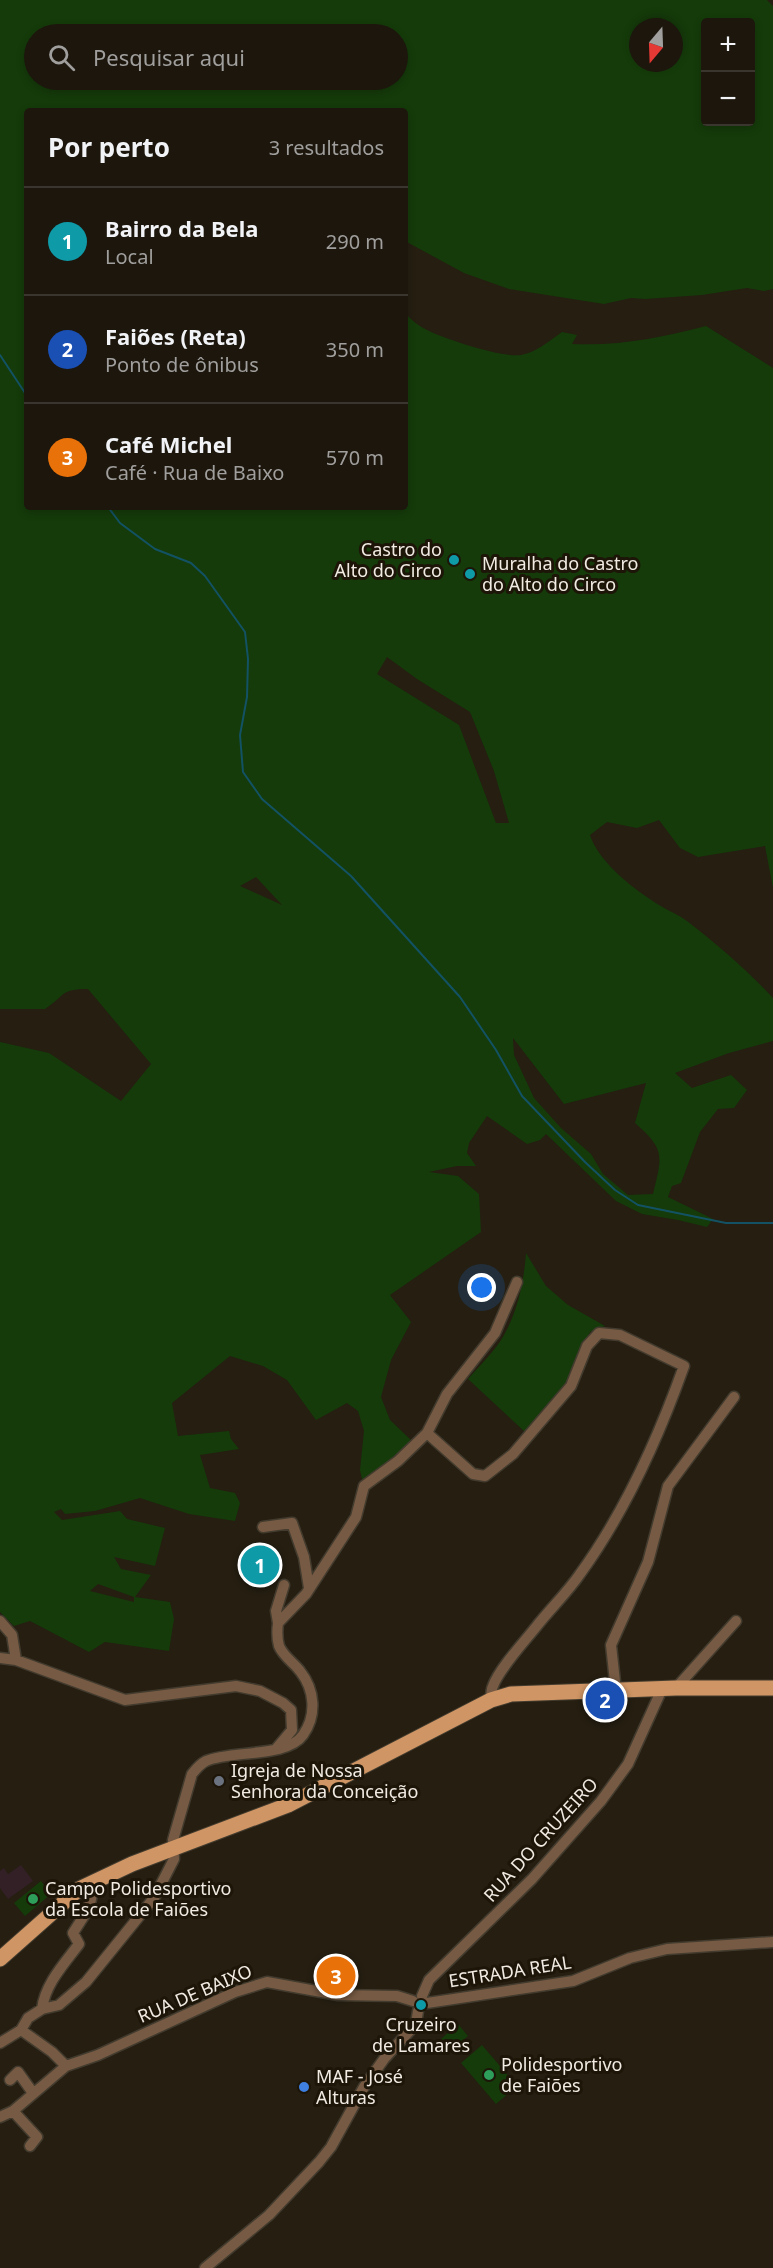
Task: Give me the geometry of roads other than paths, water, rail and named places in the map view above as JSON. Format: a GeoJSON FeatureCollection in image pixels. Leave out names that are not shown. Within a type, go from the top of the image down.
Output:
{"type":"FeatureCollection","features":[{"type":"Feature","properties":{"kind":"main road"},"geometry":{"type":"LineString","coordinates":[[0,1959],[79,1889],[132,1864],[288,1805],[491,1700],[511,1694],[669,1689],[773,1689]]}},
{"type":"Feature","properties":{"kind":"street"},"geometry":{"type":"LineString","coordinates":[[278,1623],[309,1588],[356,1517],[364,1486],[398,1461],[427,1433],[447,1394],[495,1333],[517,1282]]}},
{"type":"Feature","properties":{"kind":"street"},"geometry":{"type":"LineString","coordinates":[[427,1433],[473,1474],[485,1476],[513,1454],[571,1386],[587,1346],[599,1333],[620,1335],[684,1366],[645,1464],[610,1527],[580,1575],[541,1621],[492,1686],[491,1700]]}},
{"type":"Feature","properties":{"kind":"street"},"geometry":{"type":"LineString","coordinates":[[616,1691],[611,1645],[648,1562],[668,1486],[734,1397]]}},
{"type":"Feature","properties":{"kind":"street"},"geometry":{"type":"LineString","coordinates":[[263,1527],[292,1523],[304,1557],[309,1588]]}},
{"type":"Feature","properties":{"kind":"street"},"geometry":{"type":"LineString","coordinates":[[0,2043],[21,2030],[28,2018],[42,2009],[58,2005],[86,1982],[154,1898],[174,1859],[173,1840],[192,1774],[198,1767],[206,1761],[248,1752],[275,1750],[298,1741],[309,1724],[313,1707],[311,1688],[280,1647],[276,1611],[284,1585]]}},
{"type":"Feature","properties":{"kind":"street"},"geometry":{"type":"LineString","coordinates":[[0,1621],[12,1635],[16,1660]]}},
{"type":"Feature","properties":{"kind":"street","name":"RUA DO CRUZEIRO"},"geometry":{"type":"LineString","coordinates":[[206,2268],[269,2215],[319,2162],[331,2147],[364,2087],[416,2024],[420,2003],[429,1980],[532,1879],[601,1801],[628,1764],[669,1689],[736,1621]]}},
{"type":"Feature","properties":{"kind":"street"},"geometry":{"type":"LineString","coordinates":[[0,1658],[16,1660],[125,1700],[236,1686],[260,1691],[284,1703],[291,1710],[292,1730],[275,1750]]}},
{"type":"Feature","properties":{"kind":"street"},"geometry":{"type":"LineString","coordinates":[[42,2009],[44,1996],[79,1944],[73,1933],[89,1908],[95,1882]]}},
{"type":"Feature","properties":{"kind":"street","name":"ESTRADA REAL"},"geometry":{"type":"LineString","coordinates":[[420,2003],[573,1981],[630,1958],[668,1949],[773,1942]]}},
{"type":"Feature","properties":{"kind":"street","name":"RUA DE BAIXO"},"geometry":{"type":"LineString","coordinates":[[66,2066],[98,2055],[235,1992],[267,1982],[338,1995],[397,1996],[420,2003]]}},
{"type":"Feature","properties":{"kind":"street"},"geometry":{"type":"LineString","coordinates":[[0,2117],[13,2111],[66,2066],[21,2030]]}},
{"type":"Feature","properties":{"kind":"street"},"geometry":{"type":"LineString","coordinates":[[10,2080],[18,2072],[33,2093]]}},
{"type":"Feature","properties":{"kind":"street"},"geometry":{"type":"LineString","coordinates":[[13,2111],[37,2137],[30,2146]]}},
{"type":"Feature","properties":{"kind":"waterway"},"geometry":{"type":"LineString","coordinates":[[0,355],[24,391]]}},
{"type":"Feature","properties":{"kind":"waterway"},"geometry":{"type":"LineString","coordinates":[[110,510],[120,523],[155,549],[191,563],[205,576],[245,632],[248,659],[247,697],[240,735],[243,772],[262,799],[351,876],[460,997],[496,1050],[522,1096],[585,1162],[615,1190],[638,1205],[726,1223],[773,1223]]}},
{"type":"Feature","properties":{"kind":"place","name":"Castro do Alto do Circo"},"geometry":{"type":"Point","coordinates":[454,560]}},
{"type":"Feature","properties":{"kind":"place","name":"Muralha do Castro do Alto do Circo"},"geometry":{"type":"Point","coordinates":[470,574]}},
{"type":"Feature","properties":{"kind":"place","name":"Bairro da Bela"},"geometry":{"type":"Point","coordinates":[260,1565]}},
{"type":"Feature","properties":{"kind":"place","name":"Faiões (Reta)"},"geometry":{"type":"Point","coordinates":[605,1700]}},
{"type":"Feature","properties":{"kind":"place","name":"Igreja de Nossa Senhora da Conceição"},"geometry":{"type":"Point","coordinates":[219,1781]}},
{"type":"Feature","properties":{"kind":"place","name":"Campo Polidesportivo da Escola de Faiões"},"geometry":{"type":"Point","coordinates":[33,1899]}},
{"type":"Feature","properties":{"kind":"place","name":"Café Michel"},"geometry":{"type":"Point","coordinates":[336,1976]}},
{"type":"Feature","properties":{"kind":"place","name":"Cruzeiro de Lamares"},"geometry":{"type":"Point","coordinates":[421,2005]}},
{"type":"Feature","properties":{"kind":"place","name":"Polidesportivo de Faiões"},"geometry":{"type":"Point","coordinates":[489,2075]}},
{"type":"Feature","properties":{"kind":"place","name":"MAF - José Alturas"},"geometry":{"type":"Point","coordinates":[304,2087]}}]}
